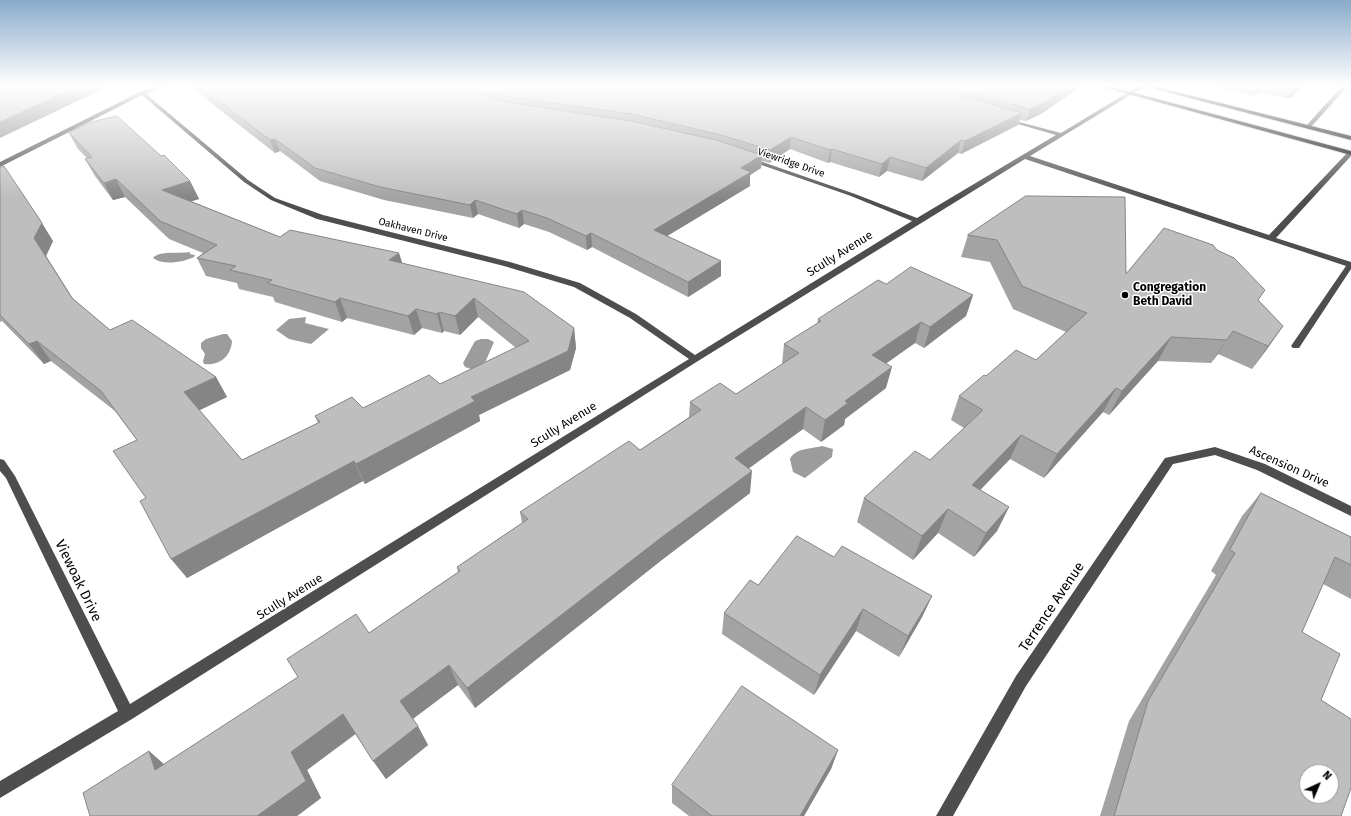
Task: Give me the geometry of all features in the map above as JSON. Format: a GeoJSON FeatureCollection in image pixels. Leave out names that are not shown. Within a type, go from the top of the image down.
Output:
{"type":"FeatureCollection","features":[{"type":"Feature","properties":{"kind":"main road"},"geometry":{"type":"LineString","coordinates":[[1241,123],[1351,153]]}},
{"type":"Feature","properties":{"kind":"main road"},"geometry":{"type":"LineString","coordinates":[[1293,123],[1351,138]]}},
{"type":"Feature","properties":{"kind":"street"},"geometry":{"type":"LineString","coordinates":[[0,165],[83,123]]}},
{"type":"Feature","properties":{"kind":"street","name":"Oakhaven Drive"},"geometry":{"type":"LineString","coordinates":[[178,123],[246,181],[273,199],[320,217],[507,264],[577,285],[633,316],[695,359]]}},
{"type":"Feature","properties":{"kind":"street"},"geometry":{"type":"LineString","coordinates":[[1020,123],[1062,135]]}},
{"type":"Feature","properties":{"kind":"street","name":"Scully Avenue"},"geometry":{"type":"LineString","coordinates":[[0,790],[127,714],[695,359],[1082,123]]}},
{"type":"Feature","properties":{"kind":"street"},"geometry":{"type":"LineString","coordinates":[[1308,127],[1312,123]]}},
{"type":"Feature","properties":{"kind":"street"},"geometry":{"type":"LineString","coordinates":[[1270,239],[1351,153]]}},
{"type":"Feature","properties":{"kind":"street","name":"Viewridge Drive"},"geometry":{"type":"LineString","coordinates":[[741,157],[766,164],[853,195],[918,222]]}},
{"type":"Feature","properties":{"kind":"street"},"geometry":{"type":"LineString","coordinates":[[1025,158],[1351,265],[1296,346]]}},
{"type":"Feature","properties":{"kind":"street","name":"Ascension Drive"},"geometry":{"type":"LineString","coordinates":[[1215,451],[1261,467],[1351,510]]}},
{"type":"Feature","properties":{"kind":"street","name":"Terrence Avenue"},"geometry":{"type":"LineString","coordinates":[[944,816],[1021,681],[1169,461],[1215,451]]}},
{"type":"Feature","properties":{"kind":"street","name":"Viewoak Drive"},"geometry":{"type":"LineString","coordinates":[[0,463],[10,476],[127,714]]}},
{"type":"Feature","properties":{"kind":"shaded area"},"geometry":{"type":"Polygon","coordinates":[[[190,252],[190,254],[195,255],[194,257],[179,262],[168,263],[153,258],[164,253],[190,252]]]}},
{"type":"Feature","properties":{"kind":"shaded area"},"geometry":{"type":"Polygon","coordinates":[[[306,317],[305,323],[329,329],[311,344],[289,339],[276,330],[289,319],[306,317]]]}},
{"type":"Feature","properties":{"kind":"shaded area"},"geometry":{"type":"Polygon","coordinates":[[[227,334],[232,341],[227,355],[220,362],[204,364],[203,361],[205,354],[201,348],[201,343],[206,339],[227,334]]]}},
{"type":"Feature","properties":{"kind":"shaded area"},"geometry":{"type":"Polygon","coordinates":[[[488,339],[494,342],[484,365],[471,369],[465,367],[463,363],[475,341],[488,339]]]}},
{"type":"Feature","properties":{"kind":"shaded area"},"geometry":{"type":"Polygon","coordinates":[[[822,446],[833,449],[832,457],[805,478],[793,472],[790,459],[792,455],[799,451],[822,446]]]}},
{"type":"Feature","properties":{"kind":"building"},"geometry":{"type":"Polygon","coordinates":[[[88,123],[125,123],[161,156],[164,155],[190,181],[162,190],[280,237],[290,230],[399,253],[389,260],[524,292],[574,328],[568,351],[471,397],[475,401],[356,464],[354,461],[171,559],[140,501],[146,498],[113,451],[137,440],[101,391],[37,341],[29,344],[0,315],[0,168],[4,166],[42,223],[34,238],[72,298],[110,330],[132,320],[216,377],[184,392],[242,460],[320,422],[315,416],[352,397],[363,408],[429,375],[440,384],[529,341],[474,298],[455,316],[439,312],[437,314],[416,309],[408,316],[340,298],[335,302],[267,283],[272,280],[230,270],[236,266],[197,258],[217,245],[160,221],[116,179],[104,183],[85,159],[92,157],[69,133],[88,123]]]}},
{"type":"Feature","properties":{"kind":"building"},"geometry":{"type":"Polygon","coordinates":[[[248,123],[640,123],[716,140],[762,155],[741,168],[751,172],[654,230],[721,261],[688,282],[591,233],[586,236],[547,218],[522,210],[517,214],[475,200],[470,205],[380,187],[315,168],[275,139],[270,140],[248,123]]]}},
{"type":"Feature","properties":{"kind":"building"},"geometry":{"type":"Polygon","coordinates":[[[670,123],[1001,123],[965,141],[961,140],[926,168],[890,157],[882,164],[832,149],[830,150],[791,137],[770,150],[721,135],[670,123]]]}},
{"type":"Feature","properties":{"kind":"building"},"geometry":{"type":"Polygon","coordinates":[[[1026,196],[1125,197],[1126,274],[1164,228],[1213,245],[1217,250],[1234,258],[1265,290],[1258,300],[1283,326],[1268,346],[1233,331],[1227,340],[1171,337],[1122,391],[1116,388],[1057,454],[1021,435],[972,485],[1009,507],[986,533],[948,509],[922,536],[864,498],[915,451],[930,460],[983,410],[959,396],[984,375],[986,376],[1016,350],[1036,360],[1087,313],[1022,286],[997,240],[968,235],[1026,196]]]}},
{"type":"Feature","properties":{"kind":"building"},"geometry":{"type":"Polygon","coordinates":[[[911,267],[973,295],[930,327],[921,322],[872,355],[892,367],[845,401],[848,403],[825,420],[806,407],[735,458],[752,471],[662,537],[467,688],[449,665],[400,701],[418,726],[373,761],[343,714],[291,752],[306,781],[257,816],[90,816],[83,793],[149,751],[155,770],[298,677],[287,659],[356,614],[369,633],[460,571],[457,567],[528,519],[520,512],[629,441],[640,450],[701,410],[690,402],[720,383],[736,394],[799,353],[784,344],[821,321],[818,319],[878,280],[886,284],[911,267]]]}},
{"type":"Feature","properties":{"kind":"building"},"geometry":{"type":"Polygon","coordinates":[[[1261,493],[1351,537],[1351,565],[1335,557],[1302,632],[1340,654],[1321,700],[1351,719],[1351,788],[1341,816],[1114,816],[1148,701],[1235,553],[1230,550],[1261,493]]]}},
{"type":"Feature","properties":{"kind":"building"},"geometry":{"type":"Polygon","coordinates":[[[797,536],[834,557],[842,546],[932,596],[908,636],[863,609],[820,675],[724,613],[750,580],[758,585],[797,536]]]}},
{"type":"Feature","properties":{"kind":"building"},"geometry":{"type":"Polygon","coordinates":[[[742,686],[838,750],[800,816],[712,816],[672,785],[742,686]]]}},
{"type":"Feature","properties":{"kind":"place","name":"Congregation Beth David"},"geometry":{"type":"Point","coordinates":[1125,295]}}]}
